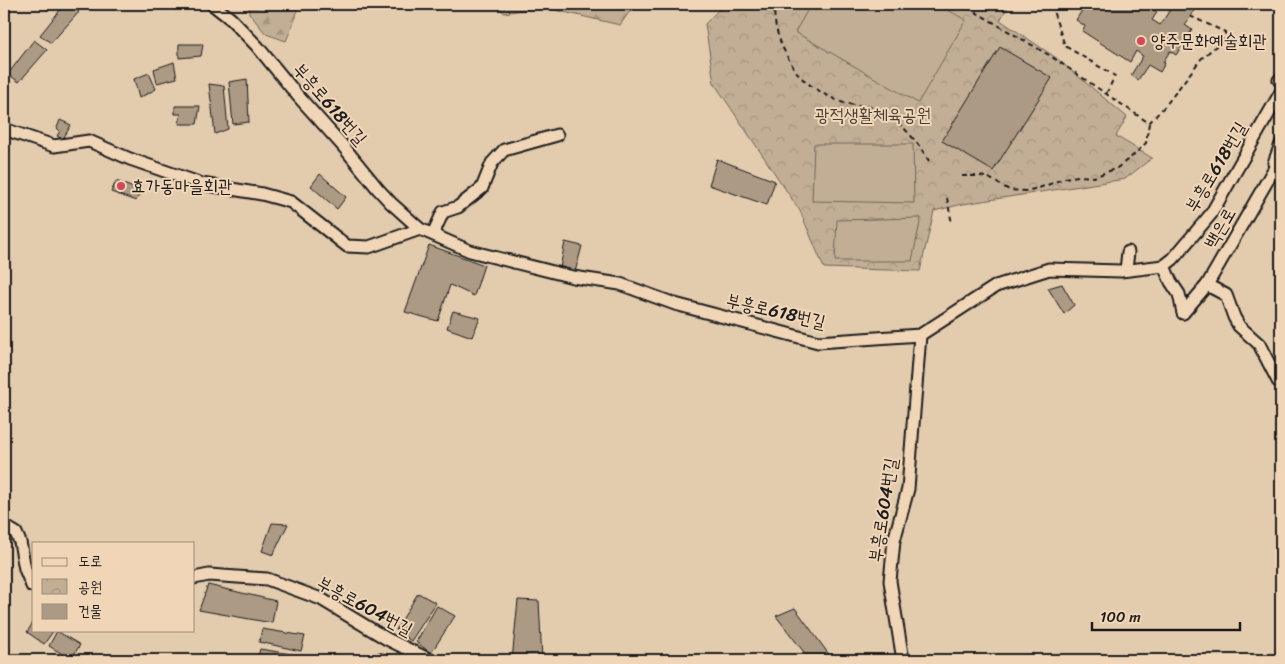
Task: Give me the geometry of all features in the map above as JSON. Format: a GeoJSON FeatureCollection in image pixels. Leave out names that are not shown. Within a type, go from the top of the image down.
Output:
{"type":"FeatureCollection","features":[{"type":"Feature","properties":{"kind":"street","name":"부흥로618번길"},"geometry":{"type":"LineString","coordinates":[[212,4],[257,46],[390,203],[420,229],[470,251],[573,277],[620,284],[675,304],[818,342],[920,335],[996,286],[1037,268],[1121,271],[1164,266],[1173,259],[1211,214],[1281,92]]}},
{"type":"Feature","properties":{"kind":"street"},"geometry":{"type":"LineString","coordinates":[[4,129],[54,146],[89,141],[130,160],[202,184],[262,194],[291,202],[346,246],[369,247],[420,229]]}},
{"type":"Feature","properties":{"kind":"street"},"geometry":{"type":"LineString","coordinates":[[433,234],[443,212],[458,207],[482,188],[492,163],[504,150],[557,135]]}},
{"type":"Feature","properties":{"kind":"street"},"geometry":{"type":"LineString","coordinates":[[1265,184],[1281,144]]}},
{"type":"Feature","properties":{"kind":"street","name":"백은로"},"geometry":{"type":"LineString","coordinates":[[1164,266],[1179,294],[1183,313],[1207,285],[1281,157]]}},
{"type":"Feature","properties":{"kind":"street"},"geometry":{"type":"LineString","coordinates":[[1126,270],[1128,252]]}},
{"type":"Feature","properties":{"kind":"street"},"geometry":{"type":"LineString","coordinates":[[1207,285],[1226,294],[1239,326],[1259,344],[1278,381],[1281,383]]}},
{"type":"Feature","properties":{"kind":"street","name":"부흥로604번길"},"geometry":{"type":"LineString","coordinates":[[903,660],[890,580],[894,541],[908,489],[920,335]]}},
{"type":"Feature","properties":{"kind":"street"},"geometry":{"type":"LineString","coordinates":[[4,526],[16,533],[32,586]]}},
{"type":"Feature","properties":{"kind":"street","name":"부흥로604번길"},"geometry":{"type":"LineString","coordinates":[[195,578],[208,575],[266,579],[321,599],[387,639],[430,660]]}},
{"type":"Feature","properties":{"kind":"path"},"geometry":{"type":"LineString","coordinates":[[775,4],[777,35],[799,76],[815,89],[843,103],[881,110],[911,135],[923,149],[928,161]]}},
{"type":"Feature","properties":{"kind":"path"},"geometry":{"type":"LineString","coordinates":[[962,4],[1029,43],[1149,123]]}},
{"type":"Feature","properties":{"kind":"path"},"geometry":{"type":"LineString","coordinates":[[1056,4],[1054,14],[1066,46],[1116,76],[1106,94]]}},
{"type":"Feature","properties":{"kind":"path"},"geometry":{"type":"LineString","coordinates":[[962,176],[989,178],[1009,190],[1027,190],[1046,186],[1065,178],[1078,176],[1094,177],[1117,168],[1146,143],[1149,123],[1166,105],[1201,59],[1225,38],[1225,32],[1190,16]]}},
{"type":"Feature","properties":{"kind":"path"},"geometry":{"type":"LineString","coordinates":[[1225,38],[1247,45]]}},
{"type":"Feature","properties":{"kind":"path"},"geometry":{"type":"LineString","coordinates":[[947,198],[952,224]]}},
{"type":"Feature","properties":{"kind":"green space"},"geometry":{"type":"Polygon","coordinates":[[[249,4],[298,4],[296,17],[286,41],[266,34],[249,13],[249,4]]]}},
{"type":"Feature","properties":{"kind":"green space"},"geometry":{"type":"Polygon","coordinates":[[[498,4],[635,4],[620,25],[542,7],[504,13],[498,4]]]}},
{"type":"Feature","properties":{"kind":"green space","name":"광적생활체육공원"},"geometry":{"type":"Polygon","coordinates":[[[724,4],[1010,4],[1000,20],[1055,57],[1127,117],[1116,136],[1152,158],[1125,179],[963,204],[934,211],[920,271],[824,268],[800,211],[714,83],[705,24],[724,4]]]}},
{"type":"Feature","properties":{"kind":"green space"},"geometry":{"type":"Polygon","coordinates":[[[811,4],[937,4],[966,20],[918,103],[795,32],[811,4]]]}},
{"type":"Feature","properties":{"kind":"green space"},"geometry":{"type":"Polygon","coordinates":[[[814,144],[913,144],[914,203],[812,201],[814,144]]]}},
{"type":"Feature","properties":{"kind":"green space"},"geometry":{"type":"Polygon","coordinates":[[[921,218],[912,261],[835,261],[837,220],[921,218]]]}},
{"type":"Feature","properties":{"kind":"building"},"geometry":{"type":"Polygon","coordinates":[[[65,4],[70,4],[79,12],[51,43],[40,35],[65,4]]]}},
{"type":"Feature","properties":{"kind":"building","name":"양주문화예술회관"},"geometry":{"type":"Polygon","coordinates":[[[1086,4],[1144,4],[1157,12],[1152,20],[1160,25],[1170,10],[1166,4],[1198,4],[1185,25],[1192,30],[1176,55],[1170,51],[1163,62],[1165,63],[1160,72],[1148,65],[1138,80],[1131,75],[1143,56],[1136,51],[1130,62],[1082,31],[1085,26],[1076,20],[1086,4]]]}},
{"type":"Feature","properties":{"kind":"building"},"geometry":{"type":"Polygon","coordinates":[[[34,40],[47,50],[19,82],[8,74],[34,40]]]}},
{"type":"Feature","properties":{"kind":"building"},"geometry":{"type":"Polygon","coordinates":[[[179,44],[203,44],[201,56],[179,58],[179,44]]]}},
{"type":"Feature","properties":{"kind":"building"},"geometry":{"type":"Polygon","coordinates":[[[1000,47],[1052,78],[993,171],[942,141],[1000,47]]]}},
{"type":"Feature","properties":{"kind":"building"},"geometry":{"type":"Polygon","coordinates":[[[174,62],[177,78],[157,83],[154,69],[174,62]]]}},
{"type":"Feature","properties":{"kind":"building"},"geometry":{"type":"Polygon","coordinates":[[[149,73],[156,89],[139,98],[134,79],[149,73]]]}},
{"type":"Feature","properties":{"kind":"building"},"geometry":{"type":"Polygon","coordinates":[[[247,79],[249,122],[233,124],[229,82],[247,79]]]}},
{"type":"Feature","properties":{"kind":"building"},"geometry":{"type":"Polygon","coordinates":[[[209,84],[224,86],[228,129],[215,134],[209,84]]]}},
{"type":"Feature","properties":{"kind":"building"},"geometry":{"type":"Polygon","coordinates":[[[175,106],[200,106],[197,124],[179,124],[181,114],[175,114],[175,106]]]}},
{"type":"Feature","properties":{"kind":"building"},"geometry":{"type":"Polygon","coordinates":[[[60,120],[71,125],[63,139],[57,136],[60,131],[57,128],[60,120]]]}},
{"type":"Feature","properties":{"kind":"building"},"geometry":{"type":"Polygon","coordinates":[[[717,159],[775,181],[767,205],[709,185],[717,159]]]}},
{"type":"Feature","properties":{"kind":"building"},"geometry":{"type":"Polygon","coordinates":[[[320,174],[346,197],[337,209],[311,186],[320,174]]]}},
{"type":"Feature","properties":{"kind":"building","name":"효가동마을회관"},"geometry":{"type":"Polygon","coordinates":[[[116,181],[141,191],[136,201],[111,192],[116,181]]]}},
{"type":"Feature","properties":{"kind":"building"},"geometry":{"type":"Polygon","coordinates":[[[565,242],[582,246],[575,272],[560,268],[565,242]]]}},
{"type":"Feature","properties":{"kind":"building"},"geometry":{"type":"Polygon","coordinates":[[[429,245],[484,265],[474,296],[450,285],[438,321],[405,312],[429,245]]]}},
{"type":"Feature","properties":{"kind":"building"},"geometry":{"type":"Polygon","coordinates":[[[1062,284],[1074,305],[1064,314],[1048,288],[1062,284]]]}},
{"type":"Feature","properties":{"kind":"building"},"geometry":{"type":"Polygon","coordinates":[[[453,311],[480,318],[472,337],[447,328],[453,311]]]}},
{"type":"Feature","properties":{"kind":"building"},"geometry":{"type":"Polygon","coordinates":[[[272,523],[288,524],[273,555],[262,551],[272,523]]]}},
{"type":"Feature","properties":{"kind":"building"},"geometry":{"type":"Polygon","coordinates":[[[208,585],[276,601],[272,623],[199,610],[208,585]]]}},
{"type":"Feature","properties":{"kind":"building"},"geometry":{"type":"Polygon","coordinates":[[[418,593],[436,603],[411,641],[396,630],[418,593]]]}},
{"type":"Feature","properties":{"kind":"building"},"geometry":{"type":"Polygon","coordinates":[[[518,600],[539,601],[542,660],[512,660],[518,600]]]}},
{"type":"Feature","properties":{"kind":"building"},"geometry":{"type":"Polygon","coordinates":[[[437,606],[455,616],[431,653],[416,642],[437,606]]]}},
{"type":"Feature","properties":{"kind":"building"},"geometry":{"type":"Polygon","coordinates":[[[795,608],[833,660],[810,660],[776,616],[795,608]]]}},
{"type":"Feature","properties":{"kind":"building"},"geometry":{"type":"Polygon","coordinates":[[[32,624],[32,632],[53,632],[44,644],[27,632],[32,624]]]}},
{"type":"Feature","properties":{"kind":"building"},"geometry":{"type":"Polygon","coordinates":[[[262,629],[305,636],[301,651],[259,642],[262,629]]]}},
{"type":"Feature","properties":{"kind":"building"},"geometry":{"type":"Polygon","coordinates":[[[56,632],[80,645],[71,659],[49,646],[56,632]]]}},
{"type":"Feature","properties":{"kind":"building"},"geometry":{"type":"Polygon","coordinates":[[[260,649],[303,656],[302,660],[257,660],[260,649]]]}},
{"type":"Feature","properties":{"kind":"building"},"geometry":{"type":"Polygon","coordinates":[[[378,652],[409,660],[376,660],[378,652]]]}},
{"type":"Feature","properties":{"kind":"place","name":"양주문화예술회관"},"geometry":{"type":"Point","coordinates":[1141,41]}},
{"type":"Feature","properties":{"kind":"place","name":"효가동마을회관"},"geometry":{"type":"Point","coordinates":[121,186]}}]}
